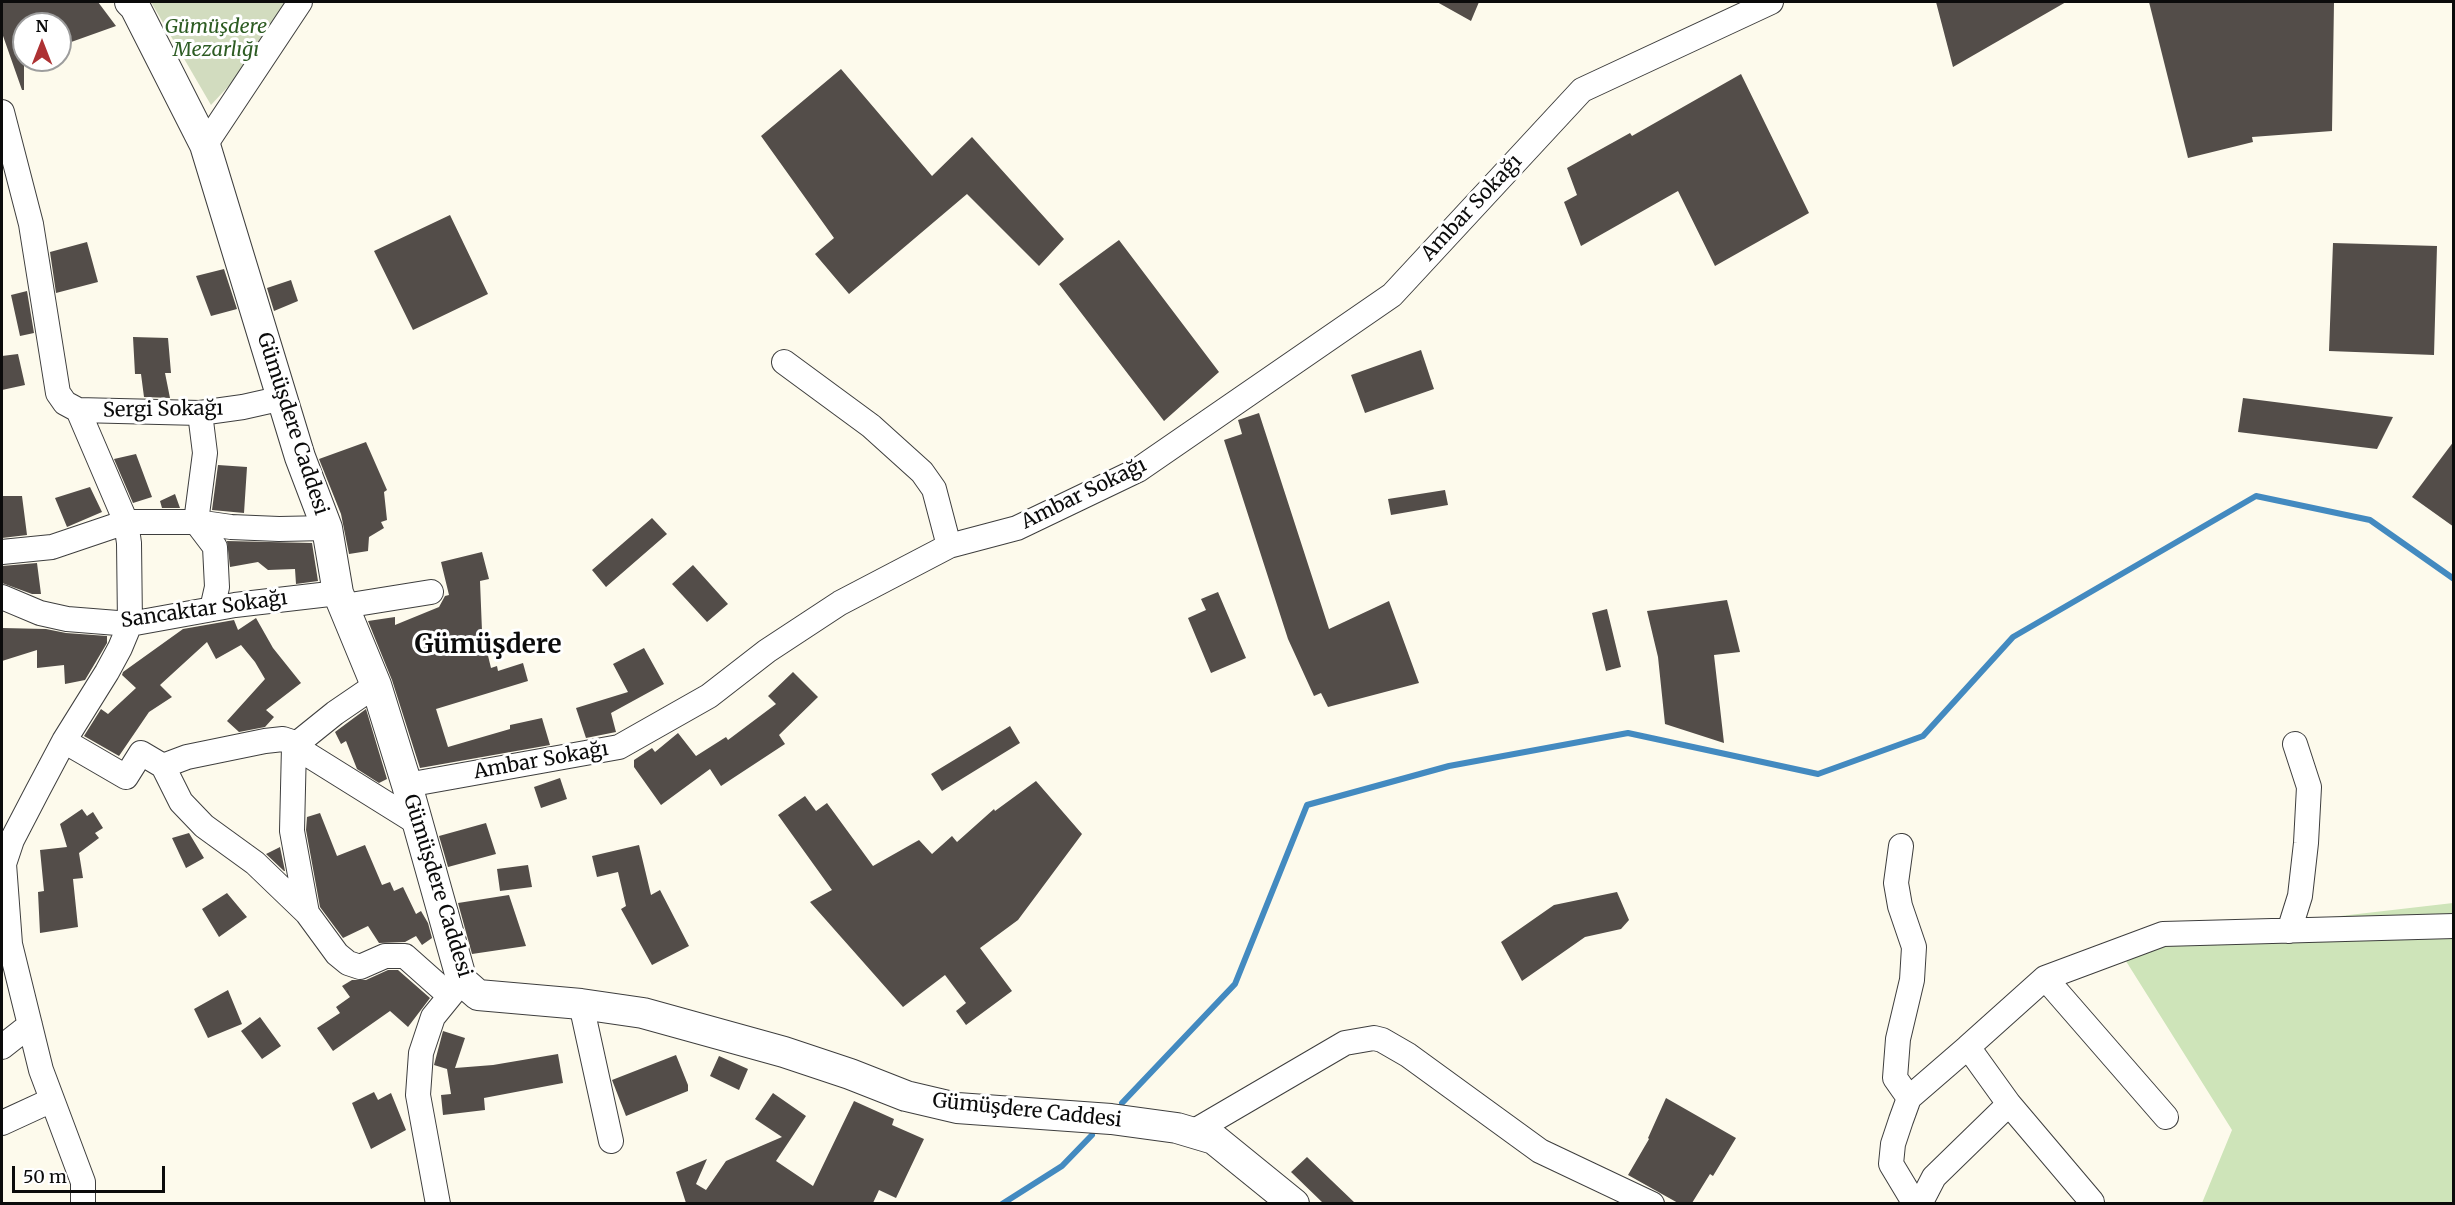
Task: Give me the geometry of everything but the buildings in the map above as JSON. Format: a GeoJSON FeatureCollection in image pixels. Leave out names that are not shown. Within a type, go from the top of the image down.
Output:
{"type":"FeatureCollection","features":[{"type":"Feature","properties":{"kind":"street","name":"Gümüşdere Caddesi"},"geometry":{"type":"LineString","coordinates":[[130,2],[135,6],[205,145],[300,457],[327,528],[341,599],[376,685],[419,824],[456,989],[478,995],[581,1004],[643,1013],[706,1029],[850,1074],[906,1096],[957,1108],[1111,1119],[1177,1128],[1214,1139],[1294,1203]]}},
{"type":"Feature","properties":{"kind":"street"},"geometry":{"type":"LineString","coordinates":[[205,145],[300,2]]}},
{"type":"Feature","properties":{"kind":"street","name":"Ambar Sokağı"},"geometry":{"type":"LineString","coordinates":[[407,785],[619,747],[709,696],[767,651],[840,603],[949,546],[1017,528],[1138,470],[1392,295],[1582,90],[1772,2]]}},
{"type":"Feature","properties":{"kind":"street"},"geometry":{"type":"LineString","coordinates":[[2,112],[37,254],[58,393],[65,403],[78,410],[126,522],[130,561],[130,624],[120,648],[64,741],[12,840],[3,864],[10,944],[41,1070],[83,1182],[83,1203]]}},
{"type":"Feature","properties":{"kind":"street"},"geometry":{"type":"LineString","coordinates":[[784,362],[871,426],[922,472],[934,489],[949,546]]}},
{"type":"Feature","properties":{"kind":"street","name":"Sergi Sokağı"},"geometry":{"type":"LineString","coordinates":[[78,410],[200,413],[283,398]]}},
{"type":"Feature","properties":{"kind":"street"},"geometry":{"type":"LineString","coordinates":[[200,413],[205,453],[196,522],[215,547],[217,587],[212,609]]}},
{"type":"Feature","properties":{"kind":"street"},"geometry":{"type":"LineString","coordinates":[[2,552],[52,547],[126,522],[196,522],[231,527],[279,529],[327,528]]}},
{"type":"Feature","properties":{"kind":"street","name":"Sancaktar Sokağı"},"geometry":{"type":"LineString","coordinates":[[2,597],[40,613],[67,619],[130,624],[212,609],[431,592]]}},
{"type":"Feature","properties":{"kind":"street"},"geometry":{"type":"LineString","coordinates":[[307,913],[292,831],[294,746],[335,713],[376,685]]}},
{"type":"Feature","properties":{"kind":"street"},"geometry":{"type":"LineString","coordinates":[[64,741],[126,777],[141,753],[163,766],[181,802],[204,826],[255,862],[307,913],[337,954],[348,963],[360,967],[385,956],[405,956],[456,989],[433,1017],[421,1053],[418,1095],[438,1203]]}},
{"type":"Feature","properties":{"kind":"street"},"geometry":{"type":"LineString","coordinates":[[163,766],[187,757],[265,741],[292,742],[294,746],[419,824]]}},
{"type":"Feature","properties":{"kind":"street"},"geometry":{"type":"LineString","coordinates":[[2289,931],[2300,896],[2309,787],[2295,744]]}},
{"type":"Feature","properties":{"kind":"street"},"geometry":{"type":"LineString","coordinates":[[1901,846],[1896,882],[1900,906],[1914,946],[1912,980],[1898,1039],[1895,1078],[1909,1098]]}},
{"type":"Feature","properties":{"kind":"street"},"geometry":{"type":"LineString","coordinates":[[2009,1104],[1934,1177],[1918,1203],[1891,1164],[1893,1144],[1909,1098],[2044,978],[2163,934],[2454,926]]}},
{"type":"Feature","properties":{"kind":"street"},"geometry":{"type":"LineString","coordinates":[[2044,978],[2166,1117]]}},
{"type":"Feature","properties":{"kind":"street"},"geometry":{"type":"LineString","coordinates":[[581,1004],[611,1141]]}},
{"type":"Feature","properties":{"kind":"street"},"geometry":{"type":"LineString","coordinates":[[2,1047],[30,1025]]}},
{"type":"Feature","properties":{"kind":"street"},"geometry":{"type":"LineString","coordinates":[[1191,1133],[1345,1043],[1374,1038],[1408,1055],[1540,1150],[1652,1203]]}},
{"type":"Feature","properties":{"kind":"street"},"geometry":{"type":"LineString","coordinates":[[1968,1047],[2009,1104],[2092,1202]]}},
{"type":"Feature","properties":{"kind":"street"},"geometry":{"type":"LineString","coordinates":[[2,1123],[52,1100]]}},
{"type":"Feature","properties":{"kind":"green space","name":"Gümüşdere Mezarlığı"},"geometry":{"type":"Polygon","coordinates":[[[151,2],[289,2],[237,77],[211,105],[151,2]]]}},
{"type":"Feature","properties":{"kind":"green space"},"geometry":{"type":"Polygon","coordinates":[[[2453,903],[2453,1203],[2202,1203],[2232,1130],[2119,950],[2228,929],[2453,903]]]}},
{"type":"Feature","properties":{"kind":"waterway"},"geometry":{"type":"LineString","coordinates":[[1122,1103],[1235,984],[1307,805],[1449,766],[1628,733],[1818,774],[1923,736],[2013,637],[2256,496],[2370,520],[2454,579]]}},
{"type":"Feature","properties":{"kind":"waterway"},"geometry":{"type":"LineString","coordinates":[[1002,1204],[1062,1166],[1092,1135]]}},
{"type":"Feature","properties":{"kind":"district","name":"Gümüşdere"},"geometry":{"type":"Point","coordinates":[488,646]}}]}
